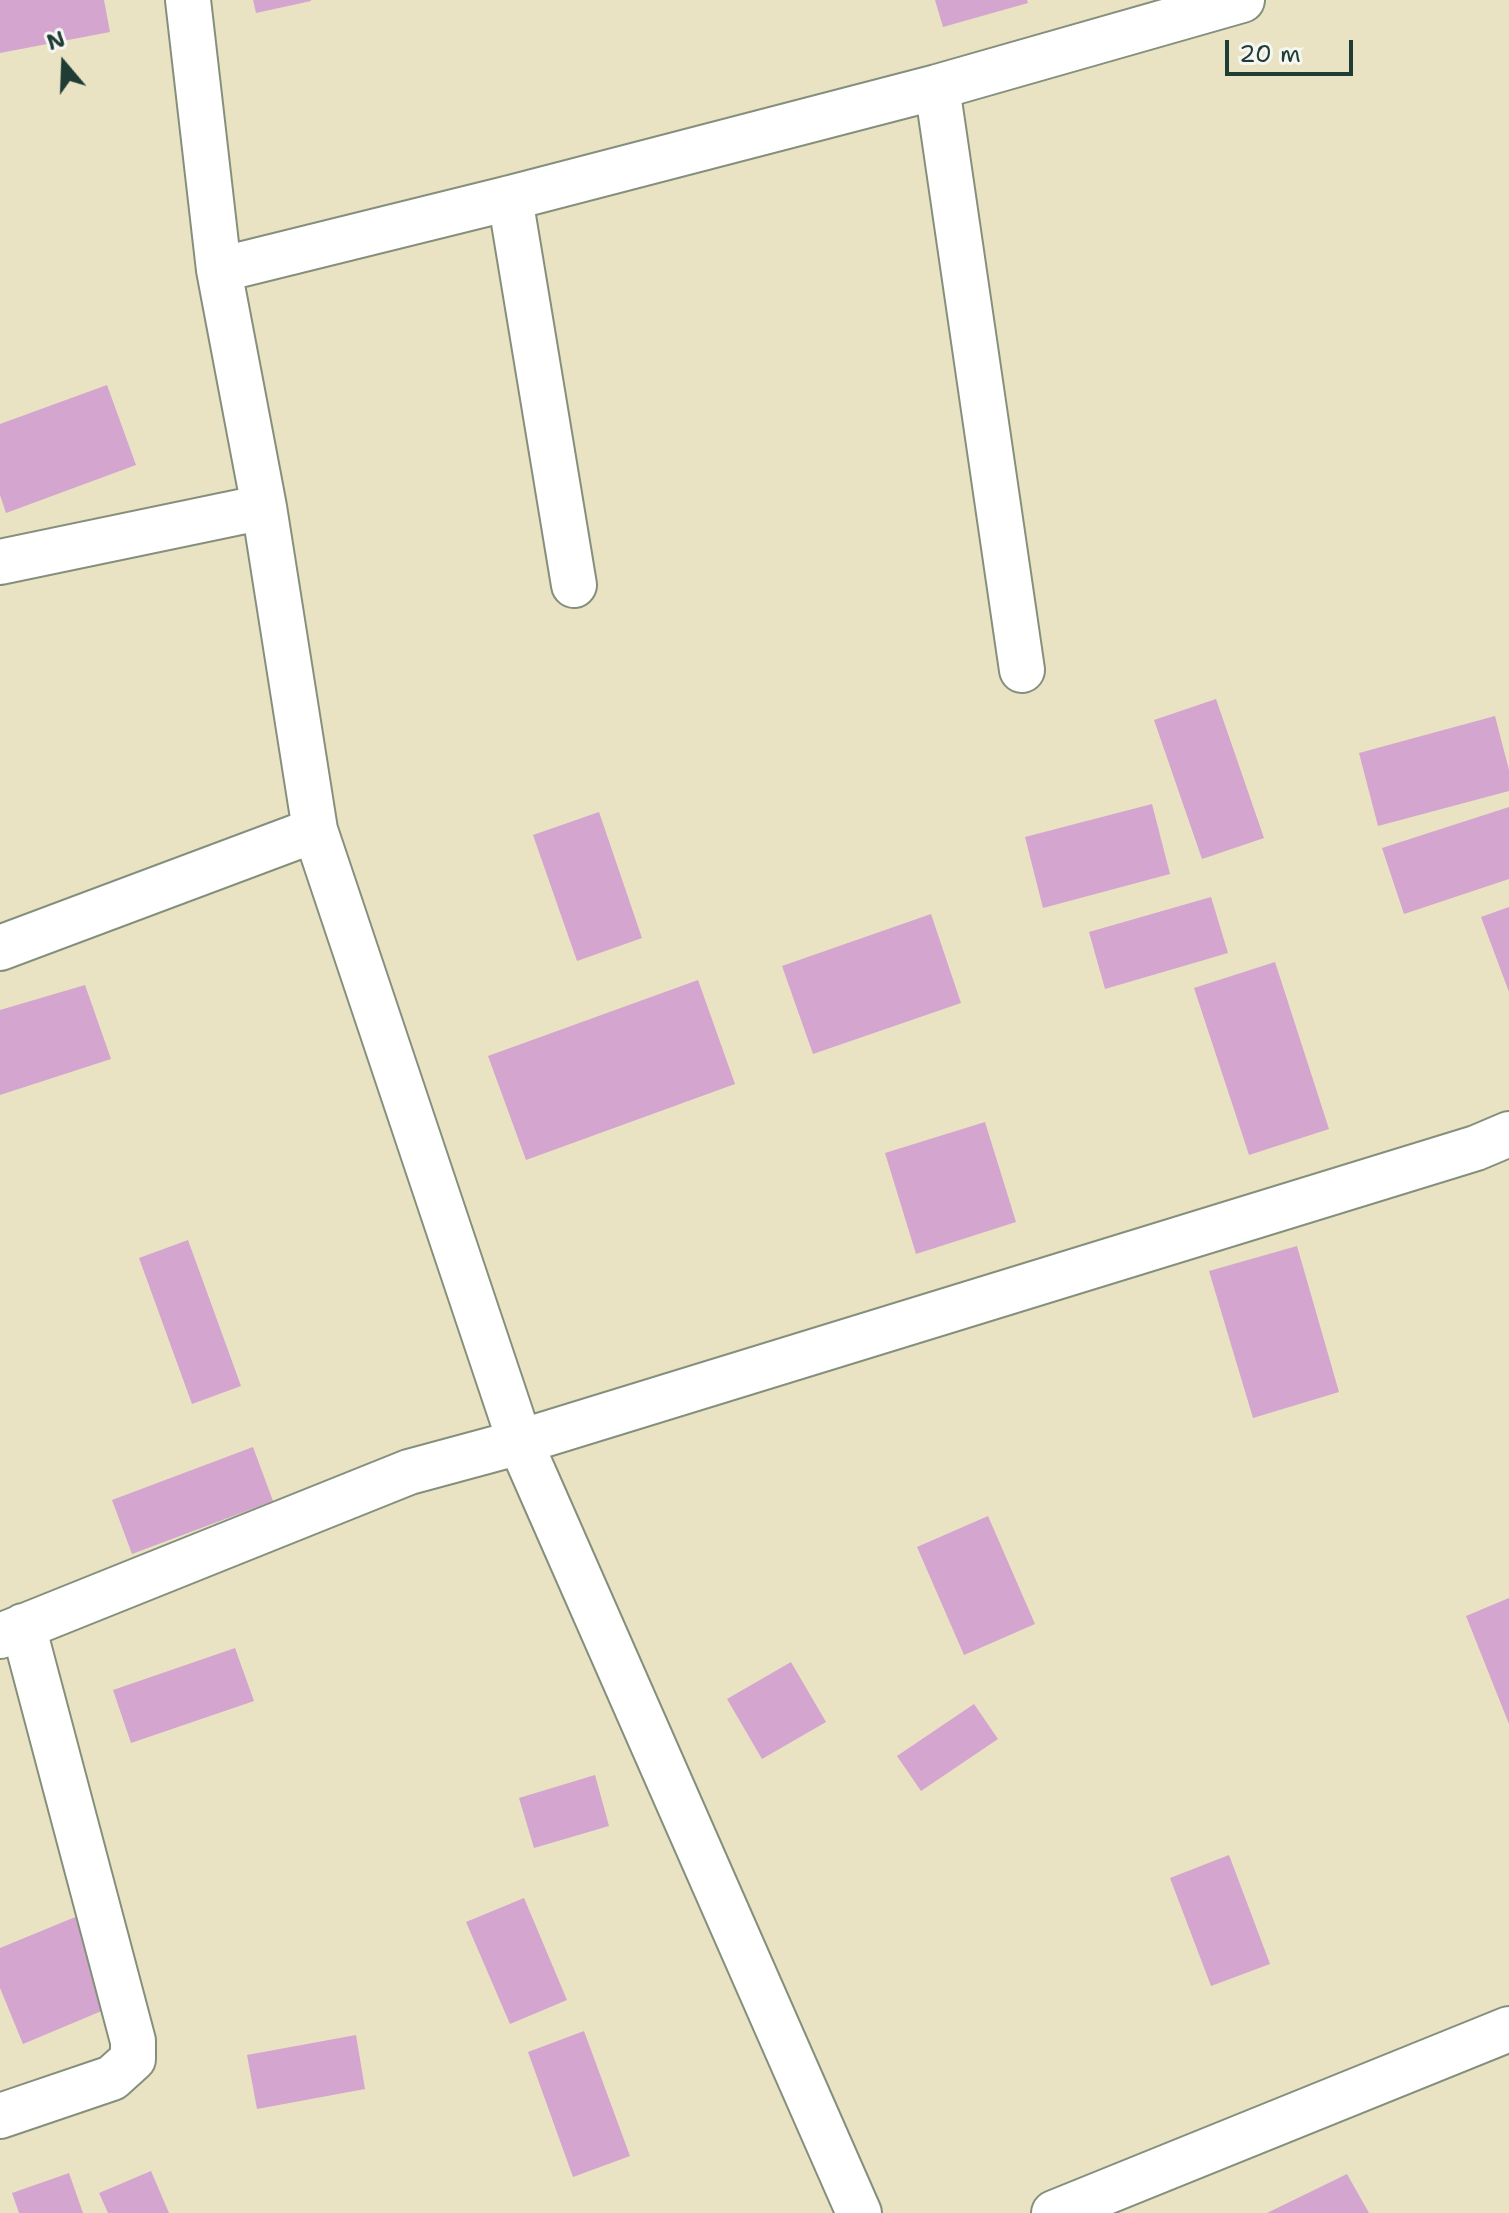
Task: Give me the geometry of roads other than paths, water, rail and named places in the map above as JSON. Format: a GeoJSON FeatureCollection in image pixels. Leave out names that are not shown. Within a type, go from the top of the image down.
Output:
{"type":"FeatureCollection","features":[{"type":"Feature","properties":{"kind":"street"},"geometry":{"type":"LineString","coordinates":[[188,0],[219,270],[264,507],[315,830],[520,1442],[859,2213]]}},
{"type":"Feature","properties":{"kind":"street"},"geometry":{"type":"LineString","coordinates":[[219,270],[937,87],[1242,0]]}},
{"type":"Feature","properties":{"kind":"street"},"geometry":{"type":"LineString","coordinates":[[937,87],[1022,670]]}},
{"type":"Feature","properties":{"kind":"street"},"geometry":{"type":"LineString","coordinates":[[510,198],[574,585]]}},
{"type":"Feature","properties":{"kind":"street"},"geometry":{"type":"LineString","coordinates":[[0,562],[264,507]]}},
{"type":"Feature","properties":{"kind":"street"},"geometry":{"type":"LineString","coordinates":[[0,948],[315,830]]}},
{"type":"Feature","properties":{"kind":"street"},"geometry":{"type":"LineString","coordinates":[[0,2116],[112,2078],[133,2059],[133,2041],[12,1631],[409,1472],[520,1442],[1476,1148],[1509,1134]]}},
{"type":"Feature","properties":{"kind":"street"},"geometry":{"type":"LineString","coordinates":[[1054,2213],[1509,2029]]}}]}
